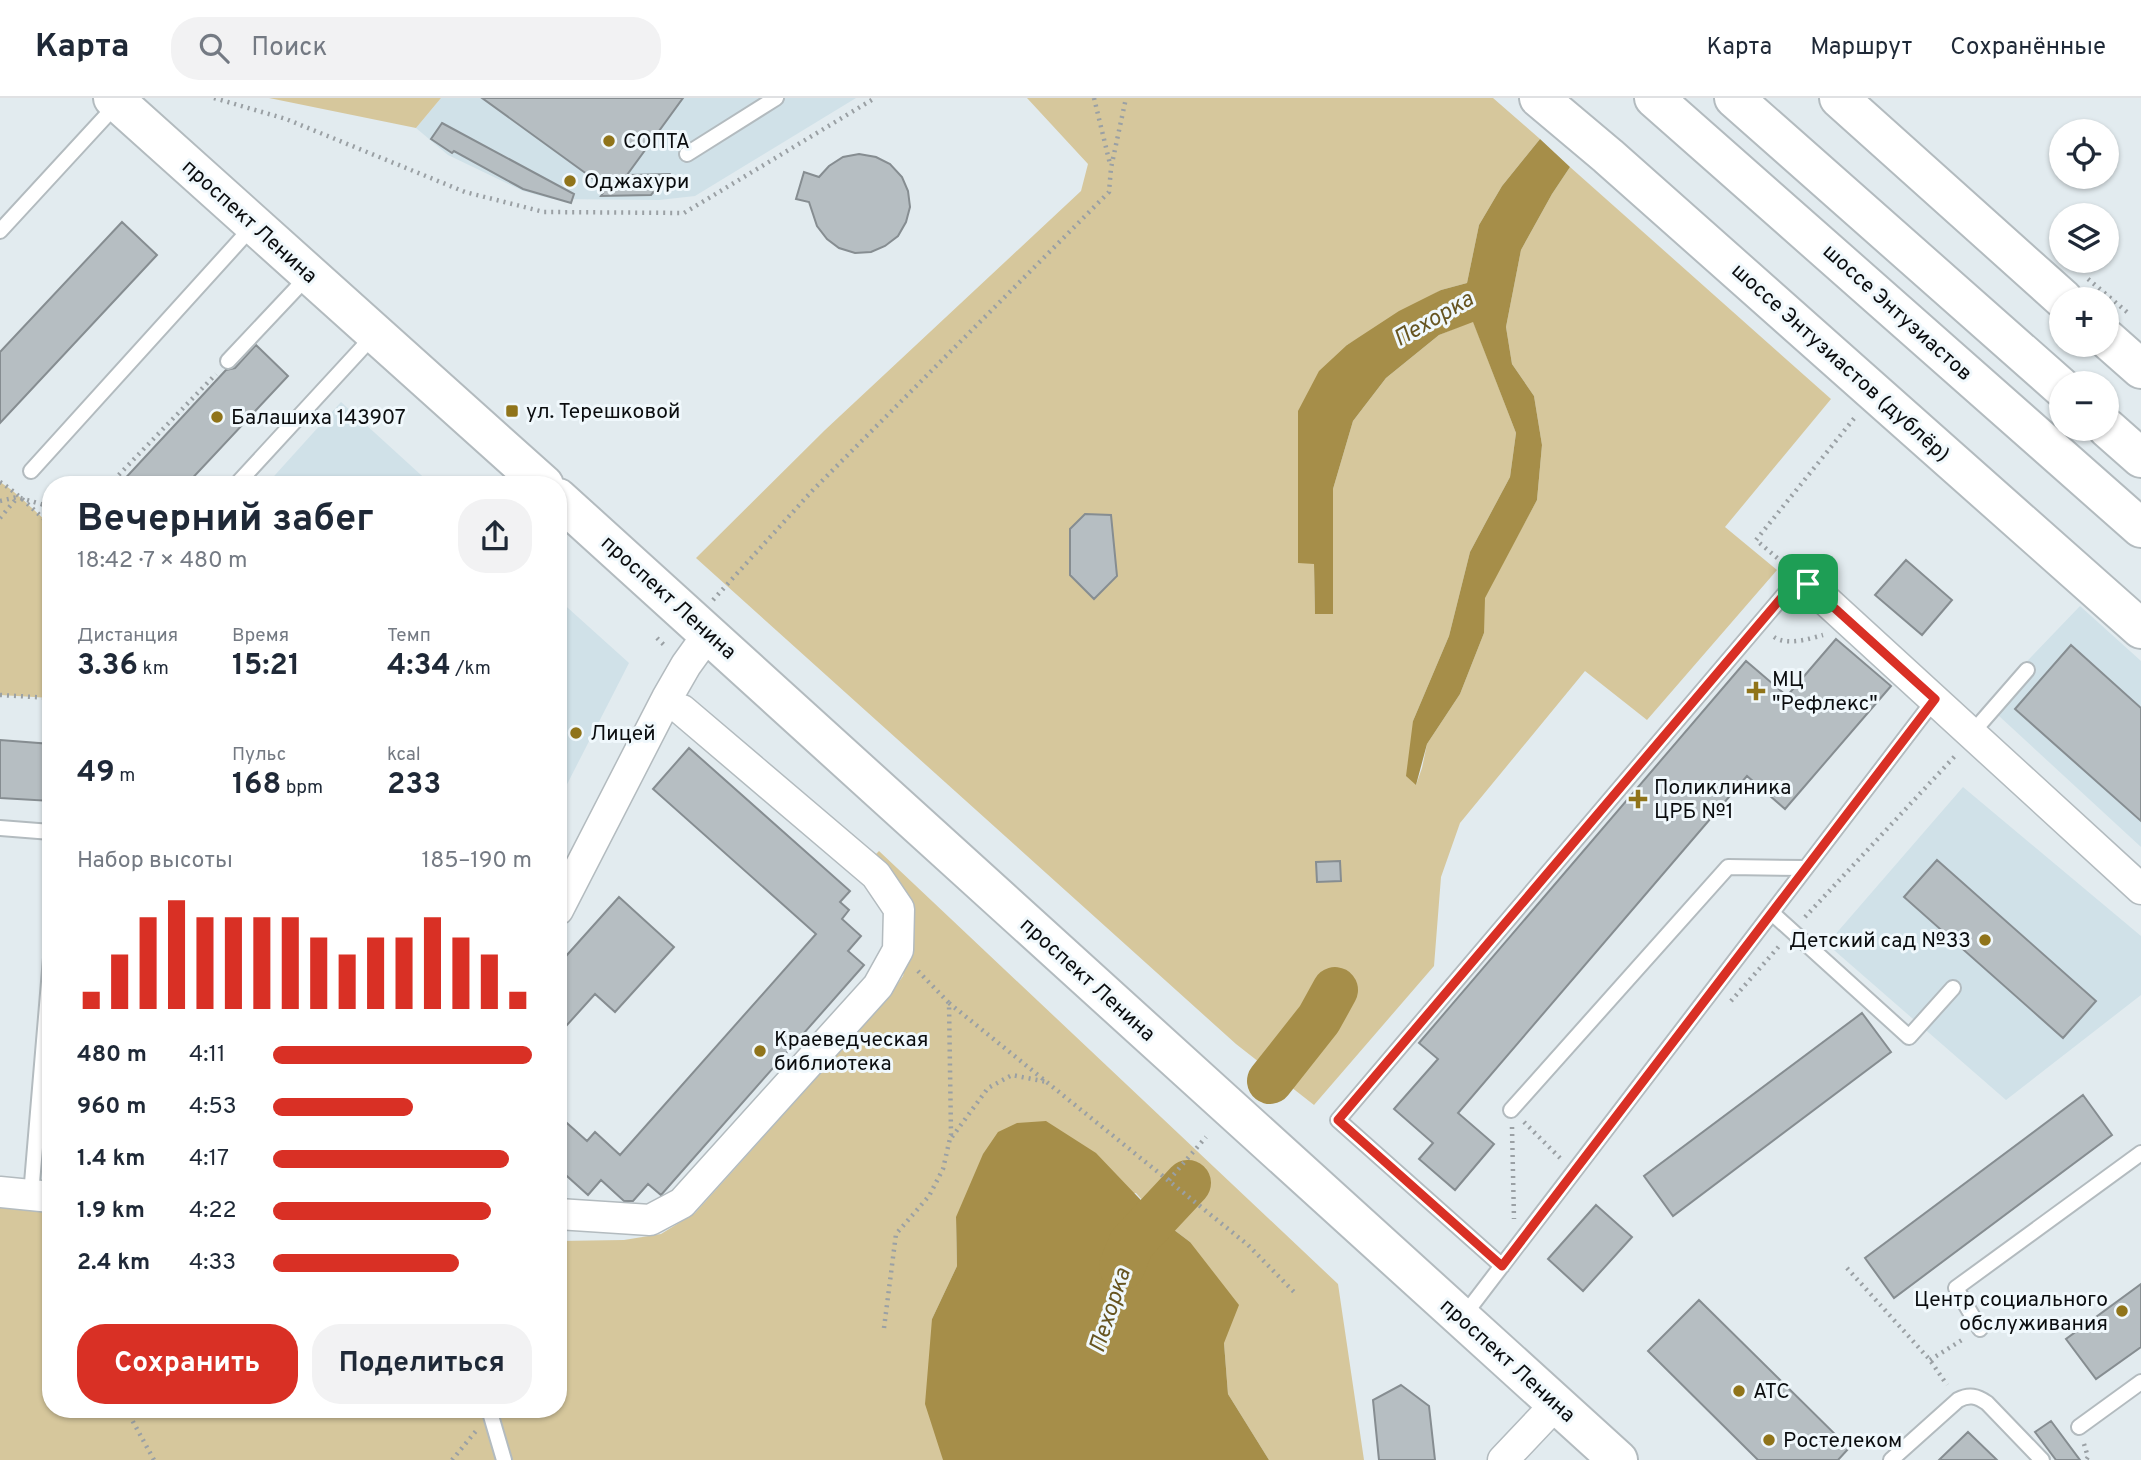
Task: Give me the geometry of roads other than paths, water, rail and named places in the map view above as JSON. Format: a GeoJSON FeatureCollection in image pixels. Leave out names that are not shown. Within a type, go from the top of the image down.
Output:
{"type":"FeatureCollection","features":[{"type":"Feature","properties":{"kind":"main road","name":"шоссе Энтузиастов"},"geometry":{"type":"LineString","coordinates":[[1654,98],[2141,528]]}},
{"type":"Feature","properties":{"kind":"main road"},"geometry":{"type":"LineString","coordinates":[[1839,98],[2071,285]]}},
{"type":"Feature","properties":{"kind":"main road","name":"проспект Ленина"},"geometry":{"type":"LineString","coordinates":[[116,100],[534,476]]}},
{"type":"Feature","properties":{"kind":"main road"},"geometry":{"type":"LineString","coordinates":[[1738,102],[2049,377]]}},
{"type":"Feature","properties":{"kind":"main road","name":"шоссе Энтузиастов (дублёр)"},"geometry":{"type":"LineString","coordinates":[[1545,104],[1608,156],[2141,629]]}},
{"type":"Feature","properties":{"kind":"main road"},"geometry":{"type":"LineString","coordinates":[[2119,327],[2141,369]]}},
{"type":"Feature","properties":{"kind":"main road"},"geometry":{"type":"LineString","coordinates":[[2119,439],[2141,458]]}},
{"type":"Feature","properties":{"kind":"main road","name":"проспект Ленина"},"geometry":{"type":"LineString","coordinates":[[567,506],[1618,1460]]}},
{"type":"Feature","properties":{"kind":"street"},"geometry":{"type":"LineString","coordinates":[[1808,584],[1935,699],[1964,744],[2141,889]]}},
{"type":"Feature","properties":{"kind":"street"},"geometry":{"type":"LineString","coordinates":[[567,892],[667,698],[709,633]]}},
{"type":"Feature","properties":{"kind":"street"},"geometry":{"type":"LineString","coordinates":[[567,1215],[650,1220],[682,1203],[878,986],[898,950],[899,909],[876,874],[682,710]]}},
{"type":"Feature","properties":{"kind":"street"},"geometry":{"type":"LineString","coordinates":[[0,1192],[41,1196]]}},
{"type":"Feature","properties":{"kind":"street"},"geometry":{"type":"LineString","coordinates":[[1503,1460],[1557,1403]]}},
{"type":"Feature","properties":{"kind":"lane"},"geometry":{"type":"LineString","coordinates":[[687,154],[776,98]]}},
{"type":"Feature","properties":{"kind":"lane"},"geometry":{"type":"LineString","coordinates":[[0,231],[116,100]]}},
{"type":"Feature","properties":{"kind":"lane"},"geometry":{"type":"LineString","coordinates":[[31,471],[254,225]]}},
{"type":"Feature","properties":{"kind":"lane"},"geometry":{"type":"LineString","coordinates":[[228,361],[310,274]]}},
{"type":"Feature","properties":{"kind":"lane"},"geometry":{"type":"LineString","coordinates":[[244,476],[376,334]]}},
{"type":"Feature","properties":{"kind":"lane"},"geometry":{"type":"LineString","coordinates":[[1502,1266],[1338,1120],[1788,590],[1808,584]]}},
{"type":"Feature","properties":{"kind":"lane"},"geometry":{"type":"LineString","coordinates":[[1964,744],[2027,670]]}},
{"type":"Feature","properties":{"kind":"lane"},"geometry":{"type":"LineString","coordinates":[[1462,1318],[1935,699]]}},
{"type":"Feature","properties":{"kind":"lane"},"geometry":{"type":"LineString","coordinates":[[0,828],[42,831]]}},
{"type":"Feature","properties":{"kind":"lane"},"geometry":{"type":"LineString","coordinates":[[1511,1110],[1728,867],[1806,867]]}},
{"type":"Feature","properties":{"kind":"lane"},"geometry":{"type":"LineString","coordinates":[[1772,913],[1909,1037],[1953,988]]}},
{"type":"Feature","properties":{"kind":"lane"},"geometry":{"type":"LineString","coordinates":[[1980,1329],[1956,1288],[2141,1153]]}},
{"type":"Feature","properties":{"kind":"lane"},"geometry":{"type":"LineString","coordinates":[[41,1196],[42,1172]]}},
{"type":"Feature","properties":{"kind":"lane"},"geometry":{"type":"LineString","coordinates":[[2079,1427],[2141,1382]]}},
{"type":"Feature","properties":{"kind":"lane"},"geometry":{"type":"LineString","coordinates":[[1891,1460],[1958,1400],[1966,1396],[1979,1398],[2042,1460]]}},
{"type":"Feature","properties":{"kind":"lane"},"geometry":{"type":"LineString","coordinates":[[492,1418],[504,1460]]}},
{"type":"Feature","properties":{"kind":"water"},"geometry":{"type":"Polygon","coordinates":[[[1540,139],[1570,167],[1521,250],[1506,327],[1512,364],[1534,396],[1542,445],[1537,500],[1485,598],[1484,633],[1460,694],[1427,744],[1416,785],[1406,776],[1413,721],[1449,636],[1470,552],[1510,477],[1516,433],[1473,322],[1439,335],[1386,378],[1353,421],[1333,489],[1333,614],[1315,614],[1314,564],[1298,563],[1298,411],[1319,371],[1347,345],[1399,311],[1441,290],[1467,283],[1479,225],[1502,186],[1540,139]]]}},
{"type":"Feature","properties":{"kind":"water"},"geometry":{"type":"Polygon","coordinates":[[[1046,1121],[1096,1153],[1157,1217],[1190,1242],[1239,1305],[1224,1343],[1228,1394],[1269,1460],[943,1460],[925,1404],[932,1319],[957,1266],[956,1217],[983,1154],[998,1132],[1017,1123],[1046,1121]]]}},
{"type":"Feature","properties":{"kind":"waterway","name":"Пехорка"},"geometry":{"type":"LineString","coordinates":[[1270,1081],[1319,1019],[1335,990]]}},
{"type":"Feature","properties":{"kind":"waterway","name":"Пехорка"},"geometry":{"type":"LineString","coordinates":[[1122,1267],[1131,1244],[1188,1183]]}},
{"type":"Feature","properties":{"kind":"place","name":"СОПТА"},"geometry":{"type":"Point","coordinates":[609,141]}},
{"type":"Feature","properties":{"kind":"place","name":"Оджахури"},"geometry":{"type":"Point","coordinates":[570,181]}},
{"type":"Feature","properties":{"kind":"place","name":"ул. Терешковой"},"geometry":{"type":"Point","coordinates":[512,411]}},
{"type":"Feature","properties":{"kind":"place","name":"Балашиха 143907"},"geometry":{"type":"Point","coordinates":[217,417]}},
{"type":"Feature","properties":{"kind":"place","name":"МЦ \"Рефлекс\""},"geometry":{"type":"Point","coordinates":[1756,691]}},
{"type":"Feature","properties":{"kind":"place","name":"Лицей"},"geometry":{"type":"Point","coordinates":[576,733]}},
{"type":"Feature","properties":{"kind":"place","name":"Поликлиника ЦРБ №1"},"geometry":{"type":"Point","coordinates":[1638,799]}},
{"type":"Feature","properties":{"kind":"place","name":"Детский сад №33"},"geometry":{"type":"Point","coordinates":[1985,940]}},
{"type":"Feature","properties":{"kind":"place","name":"Краеведческая библиотека"},"geometry":{"type":"Point","coordinates":[760,1051]}},
{"type":"Feature","properties":{"kind":"place","name":"Центр социального обслуживания"},"geometry":{"type":"Point","coordinates":[2122,1311]}},
{"type":"Feature","properties":{"kind":"place","name":"АТС"},"geometry":{"type":"Point","coordinates":[1739,1391]}},
{"type":"Feature","properties":{"kind":"place","name":"Ростелеком"},"geometry":{"type":"Point","coordinates":[1769,1440]}}]}
